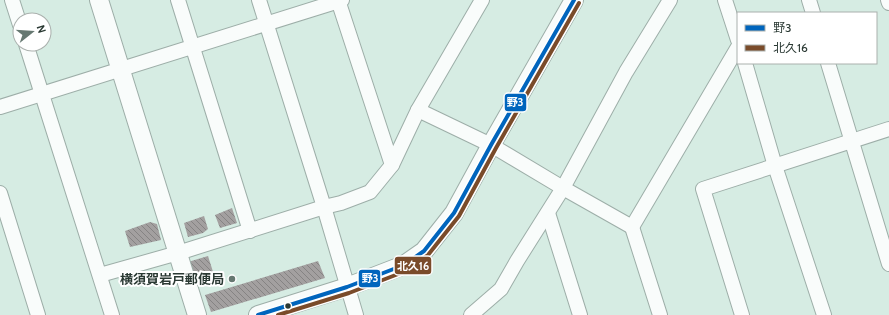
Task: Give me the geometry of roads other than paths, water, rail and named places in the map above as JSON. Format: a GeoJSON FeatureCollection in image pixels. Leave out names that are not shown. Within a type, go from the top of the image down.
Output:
{"type":"FeatureCollection","features":[{"type":"Feature","properties":{"kind":"street"},"geometry":{"type":"LineString","coordinates":[[12,0],[16,12]]}},
{"type":"Feature","properties":{"kind":"street"},"geometry":{"type":"LineString","coordinates":[[99,0],[197,315]]}},
{"type":"Feature","properties":{"kind":"street"},"geometry":{"type":"LineString","coordinates":[[178,0],[250,231]]}},
{"type":"Feature","properties":{"kind":"street"},"geometry":{"type":"LineString","coordinates":[[259,0],[324,207],[356,315]]}},
{"type":"Feature","properties":{"kind":"street"},"geometry":{"type":"LineString","coordinates":[[0,107],[340,0],[392,165]]}},
{"type":"Feature","properties":{"kind":"street"},"geometry":{"type":"LineString","coordinates":[[100,275],[250,231],[341,203],[370,192],[392,165],[418,110],[482,0]]}},
{"type":"Feature","properties":{"kind":"street"},"geometry":{"type":"LineString","coordinates":[[258,315],[347,287],[404,265],[424,251],[454,213],[574,0]]}},
{"type":"Feature","properties":{"kind":"street"},"geometry":{"type":"LineString","coordinates":[[471,315],[501,289],[517,260],[563,188],[626,72],[670,0]]}},
{"type":"Feature","properties":{"kind":"street"},"geometry":{"type":"LineString","coordinates":[[725,0],[737,37]]}},
{"type":"Feature","properties":{"kind":"street"},"geometry":{"type":"LineString","coordinates":[[809,0],[813,12]]}},
{"type":"Feature","properties":{"kind":"street"},"geometry":{"type":"LineString","coordinates":[[632,227],[737,50]]}},
{"type":"Feature","properties":{"kind":"street"},"geometry":{"type":"LineString","coordinates":[[29,52],[112,315]]}},
{"type":"Feature","properties":{"kind":"street"},"geometry":{"type":"LineString","coordinates":[[745,64],[775,166],[824,315]]}},
{"type":"Feature","properties":{"kind":"street"},"geometry":{"type":"LineString","coordinates":[[828,64],[889,264]]}},
{"type":"Feature","properties":{"kind":"street"},"geometry":{"type":"LineString","coordinates":[[418,110],[491,145],[632,227],[660,315]]}},
{"type":"Feature","properties":{"kind":"street"},"geometry":{"type":"LineString","coordinates":[[742,315],[703,189],[889,129]]}},
{"type":"Feature","properties":{"kind":"street"},"geometry":{"type":"LineString","coordinates":[[0,193],[38,315]]}},
{"type":"Feature","properties":{"kind":"street"},"geometry":{"type":"LineString","coordinates":[[548,212],[580,315]]}},
{"type":"Feature","properties":{"kind":"place","name":"横須賀岩戸郵便局"},"geometry":{"type":"Point","coordinates":[232,279]}}]}
